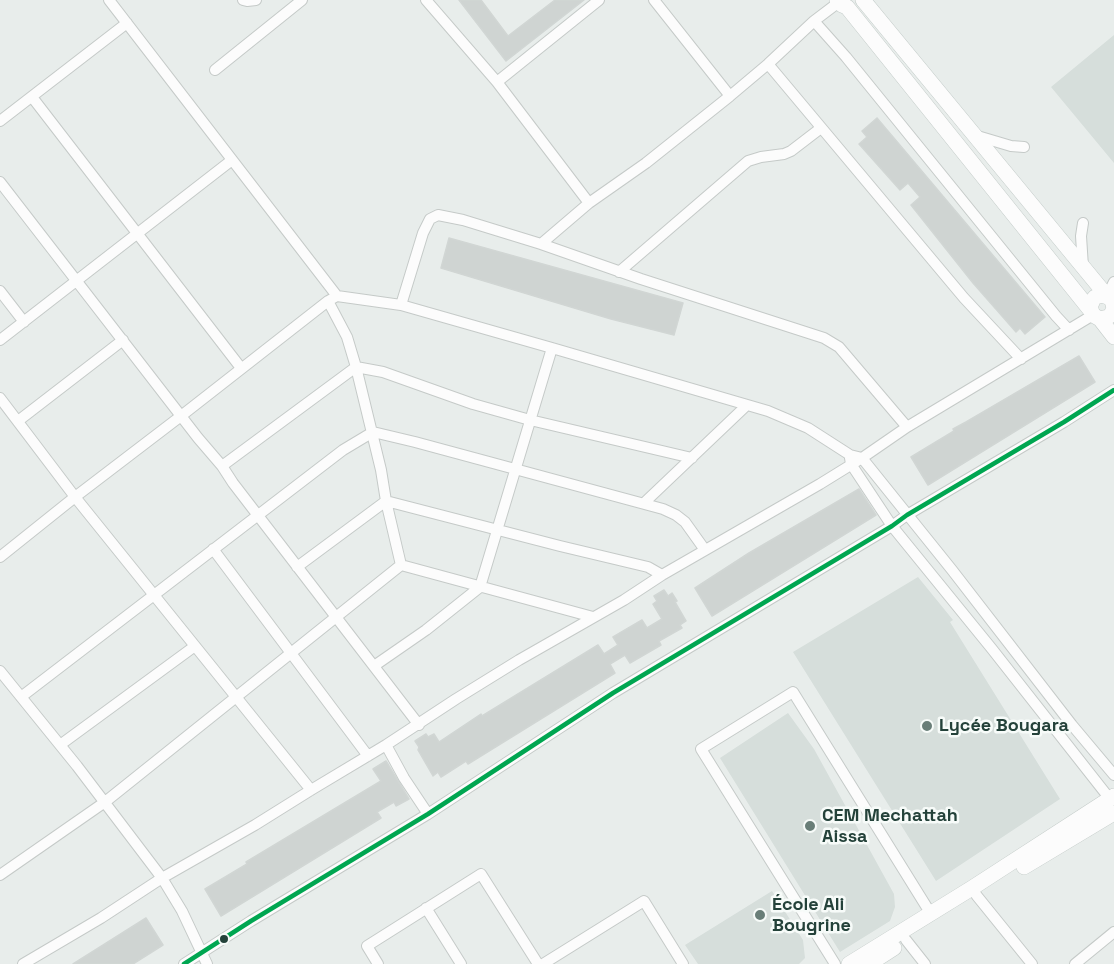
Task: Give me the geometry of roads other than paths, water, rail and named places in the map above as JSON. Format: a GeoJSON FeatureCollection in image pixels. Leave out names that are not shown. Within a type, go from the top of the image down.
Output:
{"type":"FeatureCollection","features":[{"type":"Feature","properties":{"kind":"main road"},"geometry":{"type":"LineString","coordinates":[[849,2],[974,135],[1113,301],[1111,315],[1108,317],[1095,315]]}},
{"type":"Feature","properties":{"kind":"main road"},"geometry":{"type":"LineString","coordinates":[[849,2],[1114,337]]}},
{"type":"Feature","properties":{"kind":"main road"},"geometry":{"type":"LineString","coordinates":[[1095,315],[1091,304],[1095,297],[1103,295],[1113,301]]}},
{"type":"Feature","properties":{"kind":"main road"},"geometry":{"type":"LineString","coordinates":[[869,964],[974,892],[1113,803]]}},
{"type":"Feature","properties":{"kind":"main road"},"geometry":{"type":"LineString","coordinates":[[849,964],[931,914],[974,892]]}},
{"type":"Feature","properties":{"kind":"street"},"geometry":{"type":"LineString","coordinates":[[109,0],[232,160],[332,299],[347,337],[373,432],[401,566]]}},
{"type":"Feature","properties":{"kind":"street"},"geometry":{"type":"LineString","coordinates":[[243,0],[256,0]]}},
{"type":"Feature","properties":{"kind":"street"},"geometry":{"type":"LineString","coordinates":[[215,70],[302,0]]}},
{"type":"Feature","properties":{"kind":"street"},"geometry":{"type":"LineString","coordinates":[[426,0],[497,82],[589,203]]}},
{"type":"Feature","properties":{"kind":"street"},"geometry":{"type":"LineString","coordinates":[[497,82],[599,0]]}},
{"type":"Feature","properties":{"kind":"street"},"geometry":{"type":"LineString","coordinates":[[654,0],[730,96]]}},
{"type":"Feature","properties":{"kind":"street"},"geometry":{"type":"LineString","coordinates":[[541,244],[589,203],[646,163],[730,96],[814,21],[849,2]]}},
{"type":"Feature","properties":{"kind":"street"},"geometry":{"type":"LineString","coordinates":[[814,21],[875,92],[1069,330]]}},
{"type":"Feature","properties":{"kind":"street"},"geometry":{"type":"LineString","coordinates":[[0,121],[127,23]]}},
{"type":"Feature","properties":{"kind":"street"},"geometry":{"type":"LineString","coordinates":[[768,64],[964,298],[1021,359]]}},
{"type":"Feature","properties":{"kind":"street"},"geometry":{"type":"LineString","coordinates":[[32,97],[240,368]]}},
{"type":"Feature","properties":{"kind":"street"},"geometry":{"type":"LineString","coordinates":[[619,272],[748,161],[784,154],[821,128]]}},
{"type":"Feature","properties":{"kind":"street"},"geometry":{"type":"LineString","coordinates":[[974,135],[1011,146],[1024,147]]}},
{"type":"Feature","properties":{"kind":"street"},"geometry":{"type":"LineString","coordinates":[[0,340],[232,160]]}},
{"type":"Feature","properties":{"kind":"street"},"geometry":{"type":"LineString","coordinates":[[0,182],[222,466],[257,515],[419,725]]}},
{"type":"Feature","properties":{"kind":"street"},"geometry":{"type":"LineString","coordinates":[[401,305],[423,232],[430,219],[438,215],[463,220],[824,338],[839,347],[907,427]]}},
{"type":"Feature","properties":{"kind":"street"},"geometry":{"type":"LineString","coordinates":[[1083,223],[1081,236],[1083,267]]}},
{"type":"Feature","properties":{"kind":"street"},"geometry":{"type":"LineString","coordinates":[[0,291],[24,322]]}},
{"type":"Feature","properties":{"kind":"street"},"geometry":{"type":"LineString","coordinates":[[0,557],[240,368],[332,299],[401,305],[747,405],[808,428],[850,460],[892,526],[1113,803]]}},
{"type":"Feature","properties":{"kind":"street"},"geometry":{"type":"LineString","coordinates":[[23,964],[162,878],[255,825],[419,725],[519,660],[593,618],[850,460],[862,458],[907,427],[1095,315]]}},
{"type":"Feature","properties":{"kind":"street"},"geometry":{"type":"LineString","coordinates":[[18,421],[123,340]]}},
{"type":"Feature","properties":{"kind":"street"},"geometry":{"type":"LineString","coordinates":[[374,666],[426,630],[480,587],[552,348]]}},
{"type":"Feature","properties":{"kind":"street"},"geometry":{"type":"LineString","coordinates":[[222,466],[356,367],[383,372],[473,404],[530,420],[692,458]]}},
{"type":"Feature","properties":{"kind":"street"},"geometry":{"type":"LineString","coordinates":[[184,964],[428,814],[613,693],[1114,390]]}},
{"type":"Feature","properties":{"kind":"street"},"geometry":{"type":"LineString","coordinates":[[0,398],[75,497],[311,790]]}},
{"type":"Feature","properties":{"kind":"street"},"geometry":{"type":"LineString","coordinates":[[644,503],[747,405]]}},
{"type":"Feature","properties":{"kind":"street"},"geometry":{"type":"LineString","coordinates":[[21,697],[343,450],[373,432],[663,509],[685,522],[705,550]]}},
{"type":"Feature","properties":{"kind":"street"},"geometry":{"type":"LineString","coordinates":[[862,458],[1114,775]]}},
{"type":"Feature","properties":{"kind":"street"},"geometry":{"type":"LineString","coordinates":[[386,501],[648,567],[663,575]]}},
{"type":"Feature","properties":{"kind":"street"},"geometry":{"type":"LineString","coordinates":[[297,567],[386,501]]}},
{"type":"Feature","properties":{"kind":"street"},"geometry":{"type":"LineString","coordinates":[[213,549],[368,756]]}},
{"type":"Feature","properties":{"kind":"street"},"geometry":{"type":"LineString","coordinates":[[401,566],[593,618]]}},
{"type":"Feature","properties":{"kind":"street"},"geometry":{"type":"LineString","coordinates":[[0,876],[105,802],[401,566]]}},
{"type":"Feature","properties":{"kind":"street"},"geometry":{"type":"LineString","coordinates":[[60,745],[195,646]]}},
{"type":"Feature","properties":{"kind":"street"},"geometry":{"type":"LineString","coordinates":[[0,671],[105,802],[162,878],[182,911],[207,964]]}},
{"type":"Feature","properties":{"kind":"street"},"geometry":{"type":"LineString","coordinates":[[835,964],[701,749],[793,692],[931,914]]}},
{"type":"Feature","properties":{"kind":"street"},"geometry":{"type":"LineString","coordinates":[[386,745],[428,814]]}},
{"type":"Feature","properties":{"kind":"street"},"geometry":{"type":"LineString","coordinates":[[378,964],[367,946],[481,874],[538,964]]}},
{"type":"Feature","properties":{"kind":"street"},"geometry":{"type":"LineString","coordinates":[[974,892],[1032,964]]}},
{"type":"Feature","properties":{"kind":"street"},"geometry":{"type":"LineString","coordinates":[[543,964],[644,901],[683,964]]}},
{"type":"Feature","properties":{"kind":"street"},"geometry":{"type":"LineString","coordinates":[[426,908],[460,964]]}},
{"type":"Feature","properties":{"kind":"street"},"geometry":{"type":"LineString","coordinates":[[1075,964],[1114,932]]}},
{"type":"Feature","properties":{"kind":"street"},"geometry":{"type":"LineString","coordinates":[[906,940],[925,964]]}},
{"type":"Feature","properties":{"kind":"place","name":"Lycée Bougara"},"geometry":{"type":"Point","coordinates":[927,726]}},
{"type":"Feature","properties":{"kind":"place","name":"CEM Mechattah Aissa"},"geometry":{"type":"Point","coordinates":[810,826]}},
{"type":"Feature","properties":{"kind":"place","name":"École Ali Bougrine"},"geometry":{"type":"Point","coordinates":[760,915]}}]}
